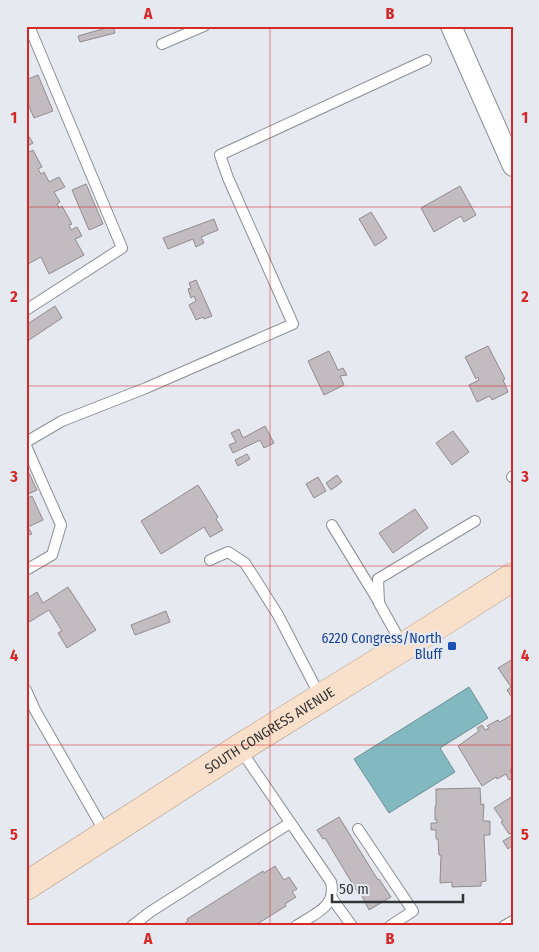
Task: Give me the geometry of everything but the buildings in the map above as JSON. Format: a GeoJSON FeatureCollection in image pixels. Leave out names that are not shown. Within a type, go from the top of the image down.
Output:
{"type":"FeatureCollection","features":[{"type":"Feature","properties":{"kind":"main road","name":"SOUTH CONGRESS AVENUE"},"geometry":{"type":"LineString","coordinates":[[26,886],[240,748],[513,577]]}},
{"type":"Feature","properties":{"kind":"street"},"geometry":{"type":"LineString","coordinates":[[451,26],[513,166]]}},
{"type":"Feature","properties":{"kind":"lane"},"geometry":{"type":"LineString","coordinates":[[26,310],[122,248],[30,26]]}},
{"type":"Feature","properties":{"kind":"lane"},"geometry":{"type":"LineString","coordinates":[[162,44],[204,26]]}},
{"type":"Feature","properties":{"kind":"lane"},"geometry":{"type":"LineString","coordinates":[[26,442],[62,421],[146,388],[293,324],[228,178],[220,155],[426,60]]}},
{"type":"Feature","properties":{"kind":"lane"},"geometry":{"type":"LineString","coordinates":[[26,446],[61,525],[52,555],[26,570]]}},
{"type":"Feature","properties":{"kind":"lane"},"geometry":{"type":"LineString","coordinates":[[379,602],[378,579],[475,522]]}},
{"type":"Feature","properties":{"kind":"lane"},"geometry":{"type":"LineString","coordinates":[[332,525],[404,647]]}},
{"type":"Feature","properties":{"kind":"lane"},"geometry":{"type":"LineString","coordinates":[[210,560],[228,552],[245,563],[278,616],[321,697]]}},
{"type":"Feature","properties":{"kind":"lane"},"geometry":{"type":"LineString","coordinates":[[26,690],[35,710],[106,834]]}},
{"type":"Feature","properties":{"kind":"lane"},"geometry":{"type":"LineString","coordinates":[[240,748],[331,882],[333,891],[328,905],[296,926]]}},
{"type":"Feature","properties":{"kind":"lane"},"geometry":{"type":"LineString","coordinates":[[132,926],[150,912],[290,823]]}},
{"type":"Feature","properties":{"kind":"lane"},"geometry":{"type":"LineString","coordinates":[[358,829],[413,910],[390,926]]}},
{"type":"Feature","properties":{"kind":"lane"},"geometry":{"type":"LineString","coordinates":[[331,897],[352,926]]}},
{"type":"Feature","properties":{"kind":"lane"},"geometry":{"type":"LineString","coordinates":[[504,926],[513,920]]}},
{"type":"Feature","properties":{"kind":"water"},"geometry":{"type":"Polygon","coordinates":[[[469,687],[488,718],[440,748],[455,772],[389,813],[354,759],[469,687]]]}},
{"type":"Feature","properties":{"kind":"place","name":"6220 Congress/North Bluff"},"geometry":{"type":"Point","coordinates":[452,646]}}]}
